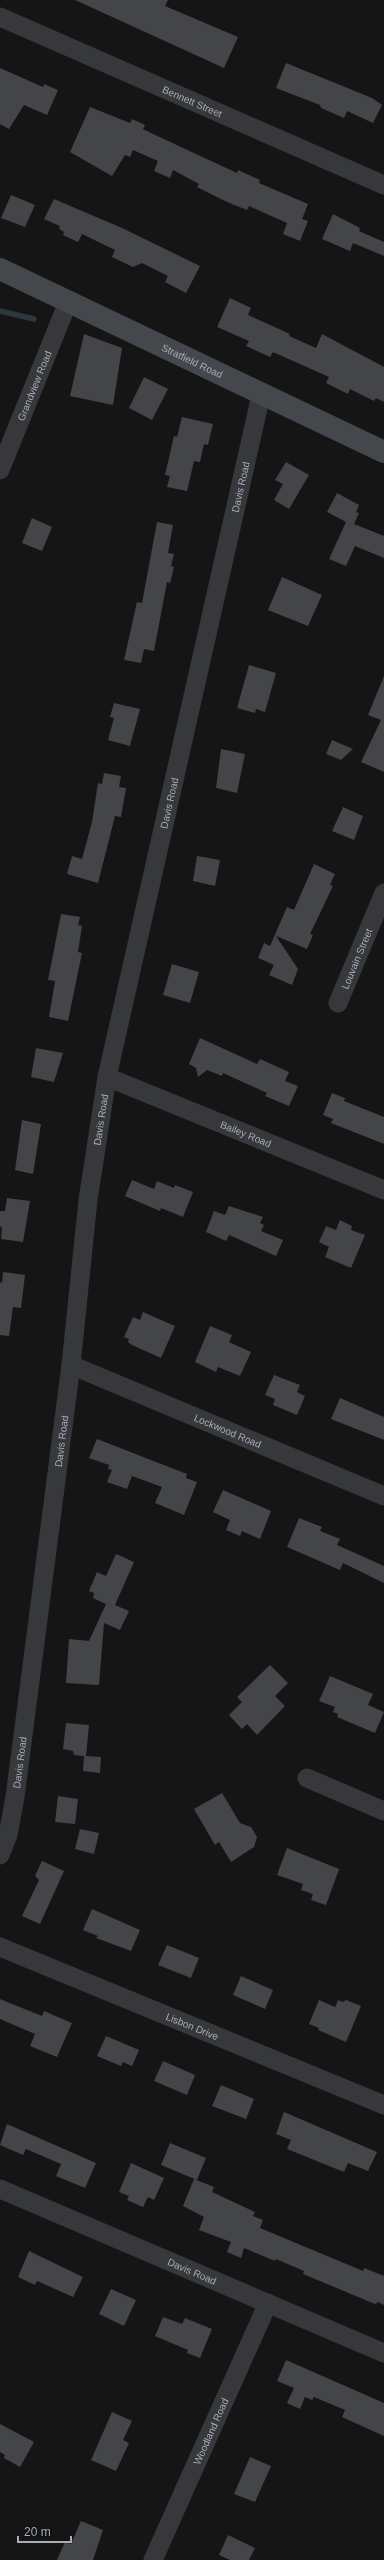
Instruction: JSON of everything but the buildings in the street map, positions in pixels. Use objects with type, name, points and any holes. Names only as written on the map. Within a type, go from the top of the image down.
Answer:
[{"type":"main road","name":"Stratfield Road","points":[[0,269],[261,395],[384,452]]},
{"type":"street","name":"Bennett Street","points":[[0,17],[384,185]]},
{"type":"street","name":"Grandview Road","points":[[0,470],[68,302]]},
{"type":"street","name":"Davis Road","points":[[0,1855],[8,1835],[15,1797],[71,1365],[88,1200],[107,1077],[261,395]]},
{"type":"street","name":"Louvain Street","points":[[338,1003],[384,893]]},
{"type":"street","name":"Bailey Road","points":[[107,1077],[384,1190]]},
{"type":"street","name":"Lockwood Road","points":[[71,1365],[384,1496]]},
{"type":"street","points":[[307,1778],[384,1811]]},
{"type":"street","name":"Lisbon Drive","points":[[0,1947],[384,2105]]},
{"type":"street","name":"Davis Road","points":[[0,2189],[384,2353]]},
{"type":"street","name":"Woodland Road","points":[[153,2560],[268,2303]]},
{"type":"waterway","points":[[0,311],[34,319]]}]
